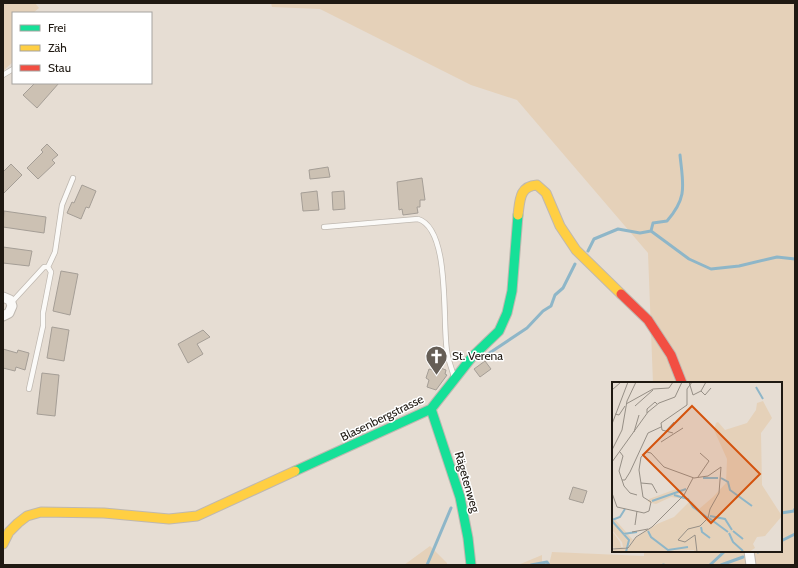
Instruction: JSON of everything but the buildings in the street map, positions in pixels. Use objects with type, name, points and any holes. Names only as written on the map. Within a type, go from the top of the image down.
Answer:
[{"type":"street","name":"Blasenbergstrasse","points":[[3,544],[9,532],[18,523],[27,516],[41,512],[104,513],[169,519],[197,516],[431,409],[445,392],[454,377],[499,331],[507,313],[512,291],[520,196],[530,185],[537,185],[546,192],[560,226],[576,250],[648,320],[666,346],[682,382]]},
{"type":"street","points":[[3,296],[8,298],[11,303],[10,311],[3,316]]},
{"type":"street","name":"Rägetenweg","points":[[431,409],[432,418],[448,458],[461,500],[467,527],[471,565]]},
{"type":"street","points":[[749,552],[751,565]]},
{"type":"lane","points":[[3,76],[12,70]]},
{"type":"lane","points":[[11,303],[44,267],[48,267],[55,252],[62,205],[73,178]]},
{"type":"lane","points":[[324,227],[418,219],[425,221],[431,230],[442,263],[447,351],[454,377]]},
{"type":"lane","points":[[29,389],[43,326],[43,313],[51,272],[48,267]]},
{"type":"shaded area","points":[[3,3],[35,3],[39,8],[34,12],[12,12],[12,63],[3,71]]},
{"type":"shaded area","points":[[271,3],[795,3],[795,565],[549,565],[552,552],[644,556],[644,552],[782,552],[782,382],[653,382],[648,253],[517,100],[471,85],[320,9],[272,7]]},
{"type":"shaded area","points":[[430,546],[447,563],[447,565],[404,565]]},
{"type":"shaded area","points":[[542,555],[542,565],[518,565]]},
{"type":"waterway","points":[[651,231],[653,223],[667,221],[674,213],[678,205],[683,183],[680,155]]},
{"type":"waterway","points":[[588,251],[594,239],[618,229],[640,233],[651,231],[689,259],[711,269],[739,266],[777,257],[795,259]]},
{"type":"waterway","points":[[488,354],[527,328],[543,311],[551,306],[555,295],[563,288],[575,264]]},
{"type":"waterway","points":[[427,565],[451,508]]},
{"type":"waterway","points":[[782,513],[794,511],[795,509]]},
{"type":"waterway","points":[[782,540],[795,534]]},
{"type":"waterway","points":[[710,565],[724,552]]},
{"type":"waterway","points":[[721,565],[743,557]]},
{"type":"waterway","points":[[531,565],[547,562],[549,565]]},
{"type":"traffic: fast","points":[[295,471],[431,409],[472,357],[499,331],[507,313],[512,291],[518,215]]},
{"type":"traffic: fast","points":[[431,409],[460,497],[468,538],[471,565]]},
{"type":"traffic: slow","points":[[518,215],[520,200],[524,191],[531,186],[537,185],[546,193],[560,226],[576,250],[621,294]]},
{"type":"traffic: slow","points":[[3,544],[9,532],[18,523],[27,516],[41,512],[104,513],[169,519],[197,516],[295,471]]},
{"type":"traffic: jam","points":[[621,294],[648,320],[671,355],[682,382]]},
{"type":"place","name":"St. Verena","points":[[437,376]]}]
